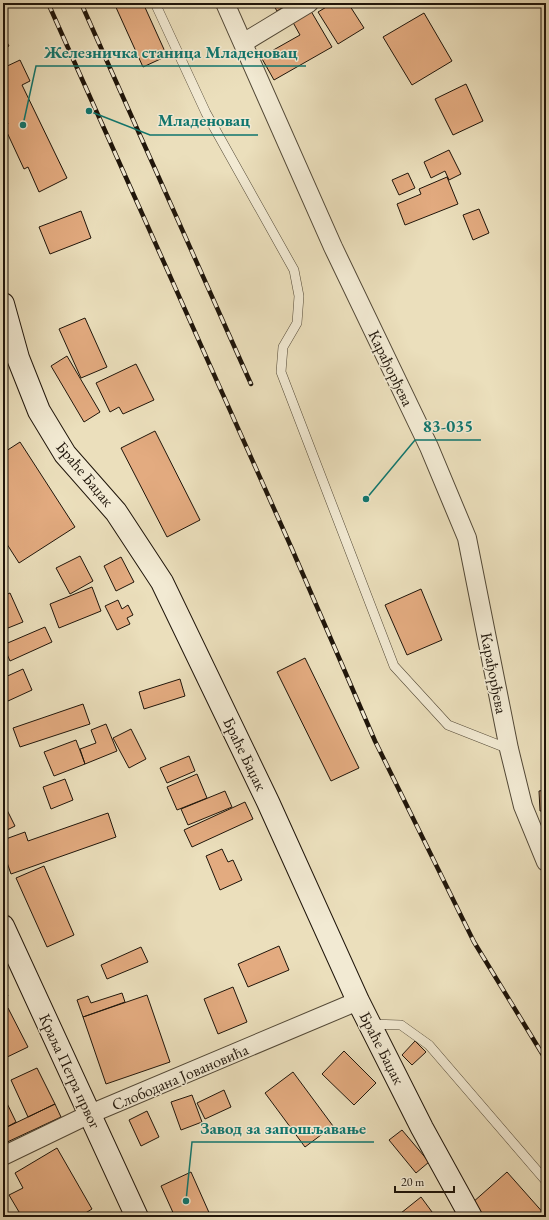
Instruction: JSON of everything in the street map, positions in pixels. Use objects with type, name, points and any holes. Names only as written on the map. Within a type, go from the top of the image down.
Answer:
[{"type":"street","name":"Карађорђева","points":[[225,3],[333,247],[429,447],[467,538],[509,749],[523,806],[546,862]]},
{"type":"street","points":[[243,43],[309,3]]},
{"type":"street","name":"Браће Баџак","points":[[3,304],[26,379],[48,427],[65,454],[116,512],[137,541],[176,607],[268,802],[358,1001],[422,1128],[471,1217]]},
{"type":"street","name":"Краља Петра првог","points":[[3,926],[137,1217]]},
{"type":"street","name":"Слободана Јовановића","points":[[3,1156],[90,1114],[358,1001]]},
{"type":"lane","points":[[155,3],[206,113],[294,270],[299,296],[297,323],[283,347],[280,372],[394,666],[448,725],[509,749]]},
{"type":"lane","points":[[370,1024],[401,1025],[429,1045],[546,1181]]},
{"type":"building","points":[[114,3],[143,3],[167,56],[143,67]]},
{"type":"building","points":[[272,3],[290,3],[277,11]]},
{"type":"building","points":[[333,3],[348,3],[364,28],[338,44],[318,12]]},
{"type":"building","points":[[308,6],[332,47],[274,80],[261,57],[300,35],[290,17]]},
{"type":"building","points":[[424,13],[452,61],[412,85],[383,37]]},
{"type":"building","points":[[3,35],[9,46],[3,49]]},
{"type":"building","points":[[20,60],[30,81],[22,85],[67,178],[39,192],[28,167],[24,169],[4,126],[8,124],[3,114],[3,68]]},
{"type":"building","points":[[466,84],[483,121],[453,135],[435,99]]},
{"type":"building","points":[[449,150],[461,174],[449,180],[445,171],[431,178],[424,162]]},
{"type":"building","points":[[408,173],[415,188],[399,195],[392,180]]},
{"type":"building","points":[[447,177],[458,204],[405,225],[397,204],[421,194],[419,189]]},
{"type":"building","points":[[479,209],[489,233],[473,240],[463,215]]},
{"type":"building","points":[[81,211],[91,238],[50,254],[39,227]]},
{"type":"building","points":[[85,318],[107,367],[81,378],[59,329]]},
{"type":"building","points":[[67,356],[100,412],[84,422],[51,366]]},
{"type":"building","points":[[136,364],[154,400],[123,414],[119,407],[110,412],[96,383]]},
{"type":"building","points":[[155,431],[200,520],[167,537],[121,448]]},
{"type":"building","points":[[20,442],[75,527],[19,563],[3,538],[3,453]]},
{"type":"building","points":[[80,556],[93,581],[70,594],[56,568]]},
{"type":"building","points":[[121,557],[134,582],[116,591],[104,566]]},
{"type":"building","points":[[92,587],[101,611],[59,628],[50,604]]},
{"type":"building","points":[[421,589],[442,640],[407,655],[385,605]]},
{"type":"building","points":[[10,593],[23,622],[3,630],[3,596]]},
{"type":"building","points":[[118,600],[122,609],[128,605],[133,615],[127,618],[130,624],[117,630],[105,606]]},
{"type":"building","points":[[45,627],[52,642],[10,661],[3,645]]},
{"type":"building","points":[[305,658],[359,768],[331,781],[277,672]]},
{"type":"building","points":[[23,669],[32,690],[8,701],[3,690],[3,678]]},
{"type":"building","points":[[180,679],[185,696],[144,709],[139,692]]},
{"type":"building","points":[[83,704],[90,724],[20,747],[13,728]]},
{"type":"building","points":[[106,724],[117,751],[85,764],[80,749],[96,743],[91,730]]},
{"type":"building","points":[[131,729],[146,759],[129,768],[113,738]]},
{"type":"building","points":[[76,740],[85,764],[54,776],[44,752]]},
{"type":"building","points":[[189,756],[195,771],[167,783],[160,768]]},
{"type":"building","points":[[197,774],[207,798],[177,810],[167,787]]},
{"type":"building","points":[[65,779],[73,800],[51,809],[43,787]]},
{"type":"building","points":[[546,790],[546,811],[540,811],[539,791]]},
{"type":"building","points":[[225,791],[232,807],[188,825],[181,809]]},
{"type":"building","points":[[3,802],[15,826],[3,832]]},
{"type":"building","points":[[245,802],[253,819],[192,847],[184,830]]},
{"type":"building","points":[[108,813],[116,837],[11,874],[3,851],[3,840],[25,832],[28,841]]},
{"type":"building","points":[[222,849],[228,862],[233,860],[242,880],[220,890],[206,856]]},
{"type":"building","points":[[44,866],[74,935],[47,947],[16,878]]},
{"type":"building","points":[[279,946],[289,970],[248,987],[238,964]]},
{"type":"building","points":[[141,947],[148,962],[107,979],[101,965]]},
{"type":"building","points":[[3,987],[8,996],[3,998]]},
{"type":"building","points":[[233,987],[247,1022],[218,1034],[204,999]]},
{"type":"building","points":[[122,993],[125,1002],[83,1017],[77,1000],[88,996],[91,1003]]},
{"type":"building","points":[[147,995],[170,1062],[106,1084],[83,1017]]},
{"type":"building","points":[[8,1008],[28,1047],[3,1059],[3,1011]]},
{"type":"building","points":[[415,1041],[426,1052],[412,1065],[402,1055]]},
{"type":"building","points":[[344,1051],[376,1083],[354,1105],[322,1074]]},
{"type":"building","points":[[37,1068],[55,1104],[28,1117],[11,1080]]},
{"type":"building","points":[[293,1072],[333,1126],[305,1147],[265,1093]]},
{"type":"building","points":[[224,1090],[231,1107],[205,1119],[197,1103]]},
{"type":"building","points":[[3,1095],[16,1122],[3,1129]]},
{"type":"building","points":[[192,1095],[202,1122],[181,1130],[171,1102]]},
{"type":"building","points":[[55,1104],[61,1117],[3,1144],[3,1129]]},
{"type":"building","points":[[147,1111],[159,1137],[141,1146],[129,1120]]},
{"type":"building","points":[[402,1130],[429,1162],[416,1173],[389,1140]]},
{"type":"building","points":[[57,1148],[92,1209],[79,1217],[22,1217],[9,1195],[23,1188],[15,1173]]},
{"type":"building","points":[[191,1172],[211,1217],[175,1217],[161,1186]]},
{"type":"building","points":[[507,1172],[546,1217],[484,1217],[472,1203]]},
{"type":"building","points":[[421,1197],[435,1216],[396,1217]]},
{"type":"railway","points":[[48,3],[292,549],[375,741],[474,942],[546,1060]]},
{"type":"railway","points":[[81,3],[251,384]]},
{"type":"place","name":"Младеновац","points":[[89,111]]},
{"type":"place","name":"Железничка станица Младеновац","points":[[23,125]]},
{"type":"place","name":"83-035","points":[[366,499]]},
{"type":"place","name":"Завод за запошљавање","points":[[186,1201]]}]
